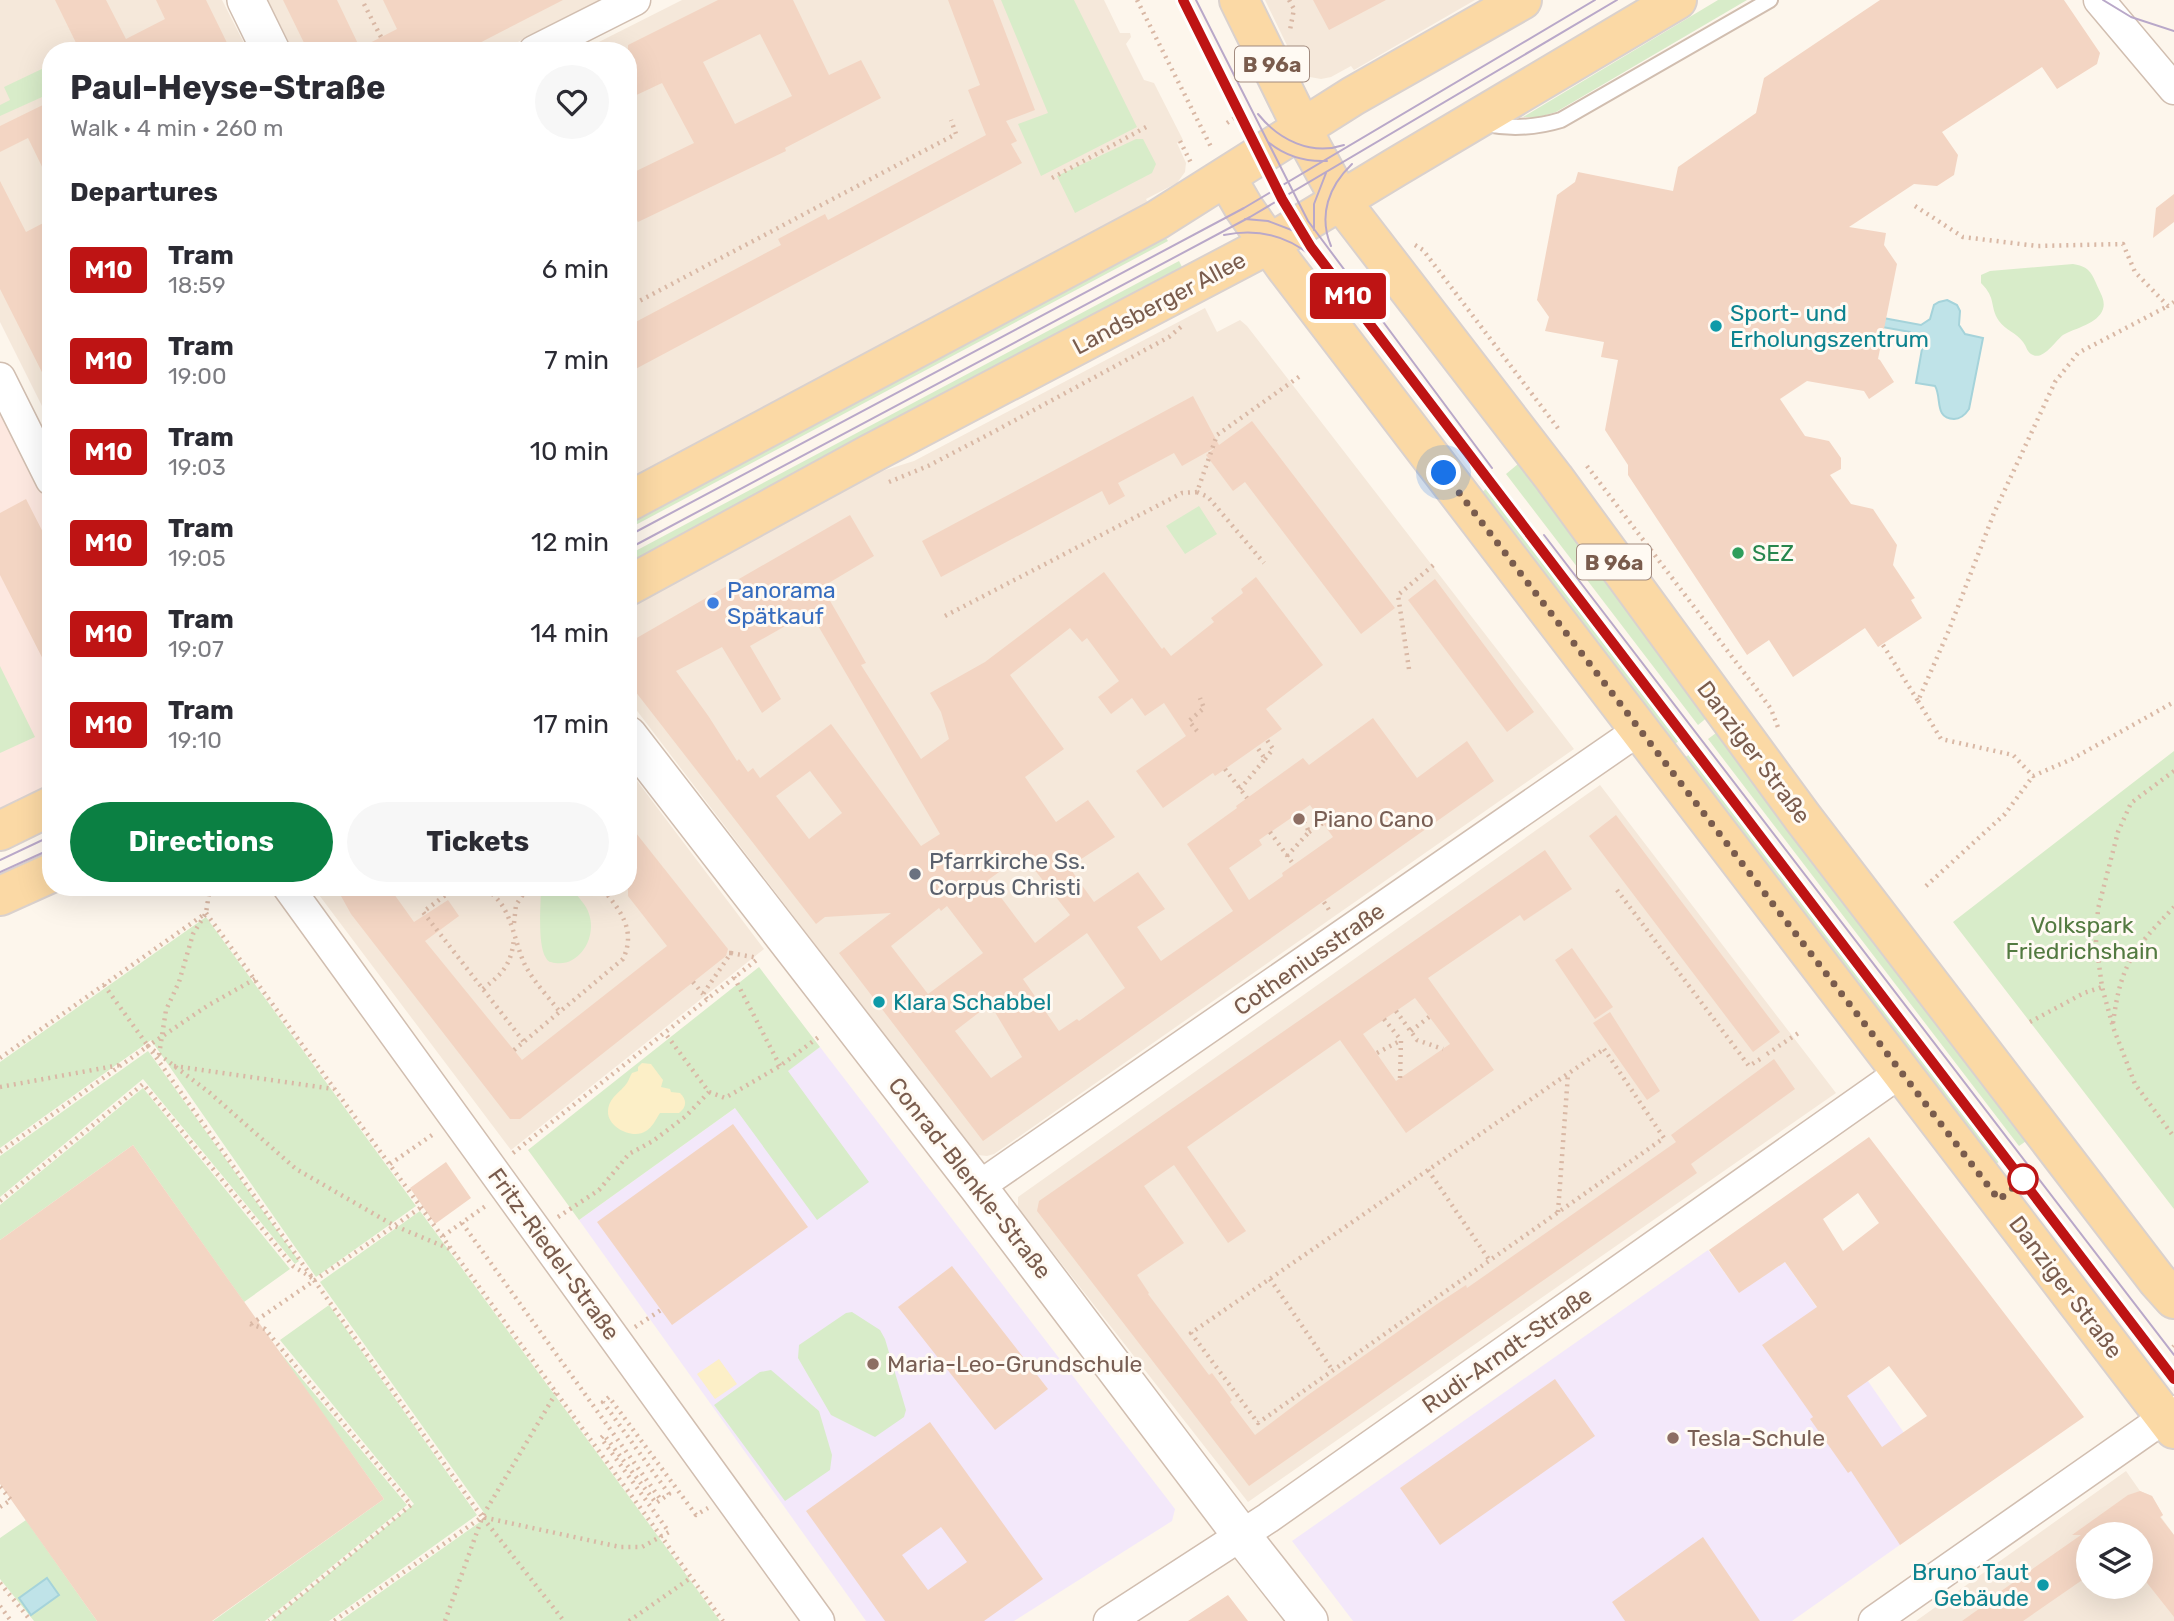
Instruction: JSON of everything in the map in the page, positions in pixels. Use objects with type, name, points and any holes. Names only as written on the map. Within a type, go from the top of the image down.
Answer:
[{"type":"main road","name":"B 96a","points":[[1240,0],[1341,201]]},
{"type":"main road","points":[[637,497],[1157,220],[1362,91],[1522,0]]},
{"type":"main road","name":"Landsberger Allee","points":[[637,581],[870,454],[1269,244],[1678,0]]},
{"type":"main road","name":"Danziger Straße","points":[[1226,177],[1269,244],[1901,1072],[2171,1419]]},
{"type":"main road","name":"Danziger Straße","points":[[1341,201],[1554,478],[1803,818],[2174,1299]]},
{"type":"main road","points":[[0,831],[42,810]]},
{"type":"main road","points":[[0,896],[42,877]]},
{"type":"street","points":[[246,0],[267,42]]},
{"type":"street","points":[[552,42],[635,0]]},
{"type":"street","points":[[2099,0],[2174,89]]},
{"type":"street","points":[[0,378],[42,462]]},
{"type":"street","name":"Cotheniusstraße","points":[[978,1187],[1639,730]]},
{"type":"street","name":"Conrad-Blenkle-Straße","points":[[637,747],[1309,1621]]},
{"type":"street","name":"Fritz-Riedel-Straße","points":[[296,896],[820,1621]]},
{"type":"street","name":"Rudi-Arndt-Straße","points":[[1109,1621],[1242,1536],[1901,1072]]},
{"type":"street","points":[[1874,1621],[2171,1419]]},
{"type":"lane","points":[[1474,122],[1502,127],[1539,127],[1561,120],[1770,0]]},
{"type":"path","points":[[1137,0],[1226,177]]},
{"type":"path","points":[[364,4],[381,37]]},
{"type":"path","points":[[1227,123],[1236,117]]},
{"type":"path","points":[[637,302],[956,134],[951,120]]},
{"type":"path","points":[[1052,178],[1148,126]]},
{"type":"path","points":[[1914,206],[1964,237],[2037,246],[2123,244],[2135,272],[2168,306]]},
{"type":"path","points":[[1918,701],[1949,630],[1994,513],[2055,382],[2078,353],[2174,302]]},
{"type":"path","points":[[1197,492],[1217,435],[1303,373]]},
{"type":"path","points":[[945,616],[1182,493],[1197,492],[1208,498],[1264,563]]},
{"type":"path","points":[[1409,669],[1398,595],[1437,562]]},
{"type":"path","points":[[1883,645],[1941,739],[2013,755],[2033,776]]},
{"type":"path","points":[[1197,731],[1189,721],[1204,708],[1200,698]]},
{"type":"path","points":[[1926,886],[2005,814],[2033,776],[2072,759],[2174,702]]},
{"type":"path","points":[[1240,789],[1273,749],[1267,740]]},
{"type":"path","points":[[1257,747],[1265,759]]},
{"type":"path","points":[[1225,769],[1247,798]]},
{"type":"path","points":[[2174,771],[2131,803],[2118,832],[2098,909],[2096,942],[2102,987],[2113,1027],[2135,1084],[2174,1138]]},
{"type":"path","points":[[1300,812],[1308,832]]},
{"type":"path","points":[[1287,856],[1308,832],[1323,823]]},
{"type":"path","points":[[1270,832],[1294,865]]},
{"type":"path","points":[[1617,890],[1749,1066],[1762,1058]]},
{"type":"path","points":[[159,1055],[166,1010],[193,934],[206,913],[209,896]]},
{"type":"path","points":[[444,896],[423,912],[523,1042]]},
{"type":"path","points":[[493,896],[507,913],[526,966],[560,1012]]},
{"type":"path","points":[[483,989],[506,968],[512,954],[516,905],[522,896]]},
{"type":"path","points":[[514,1050],[620,962],[626,954],[628,934],[625,921],[608,896]]},
{"type":"path","points":[[2113,1027],[2117,992],[2125,967],[2141,942],[2174,907]]},
{"type":"path","points":[[206,913],[723,1621]]},
{"type":"path","points":[[0,1058],[206,913]]},
{"type":"path","points":[[493,1169],[759,958],[729,953],[703,994]]},
{"type":"path","points":[[734,977],[780,1066]]},
{"type":"path","points":[[0,1152],[148,1046],[207,1006],[255,979]]},
{"type":"path","points":[[693,982],[707,999]]},
{"type":"path","points":[[104,985],[482,1517],[564,1621]]},
{"type":"path","points":[[2030,1021],[2084,993],[2102,987]]},
{"type":"path","points":[[1396,1011],[1417,1040],[1443,1049]]},
{"type":"path","points":[[1411,1031],[1429,1017]]},
{"type":"path","points":[[1384,1019],[1401,1040],[1400,1079]]},
{"type":"path","points":[[1767,1054],[1800,1032]]},
{"type":"path","points":[[665,1033],[709,1092],[725,1098],[780,1066],[820,1036]]},
{"type":"path","points":[[1377,1054],[1401,1040]]},
{"type":"path","points":[[148,1046],[210,1093],[296,1169],[395,1226],[451,1249]]},
{"type":"path","points":[[1604,1049],[1664,1138],[1258,1423],[1191,1333],[1428,1170],[1604,1049]]},
{"type":"path","points":[[0,1087],[124,1064]]},
{"type":"path","points":[[173,1066],[334,1088]]},
{"type":"path","points":[[1558,1212],[1568,1074]]},
{"type":"path","points":[[0,1201],[143,1084],[293,1266],[315,1281]]},
{"type":"path","points":[[538,1232],[599,1190],[629,1154],[653,1141],[686,1116],[709,1092]]},
{"type":"path","points":[[390,1164],[428,1138]]},
{"type":"path","points":[[1428,1170],[1490,1261]]},
{"type":"path","points":[[269,1621],[411,1505],[265,1329],[250,1324],[420,1208]]},
{"type":"path","points":[[443,1236],[480,1210]]},
{"type":"path","points":[[462,1223],[661,1500]]},
{"type":"path","points":[[1270,1279],[1333,1371]]},
{"type":"path","points":[[444,1621],[482,1517],[556,1393]]},
{"type":"path","points":[[334,1621],[482,1517],[621,1547],[642,1547],[663,1537],[669,1532],[601,1438],[604,1435],[656,1503],[669,1494],[603,1402],[610,1397],[696,1515],[728,1494]]},
{"type":"path","points":[[0,1487],[11,1500],[0,1507]]},
{"type":"path","points":[[629,1621],[692,1577]]},
{"type":"path","points":[[0,1583],[31,1621]]},
{"type":"path","points":[[0,1606],[11,1621]]},
{"type":"shaded area","points":[[0,0],[222,0],[243,42],[42,42],[42,406],[0,322]]},
{"type":"shaded area","points":[[268,0],[601,0],[518,42],[289,42]]},
{"type":"shaded area","points":[[682,0],[1104,0],[1120,33],[1130,33],[1131,37],[1126,44],[1144,80],[1154,83],[1183,140],[1177,143],[1186,163],[1185,172],[1177,183],[1146,199],[1149,205],[637,478],[637,42],[599,42]]},
{"type":"shaded area","points":[[1265,0],[1475,0],[1354,70],[1351,66],[1331,77],[1321,79],[1310,77],[1298,68]]},
{"type":"shaded area","points":[[1205,308],[1217,332],[1240,320],[1574,749],[994,1154],[978,1155],[637,711],[637,596],[860,478],[914,461]]},
{"type":"shaded area","points":[[0,411],[42,494],[42,793],[0,814]]},
{"type":"shaded area","points":[[637,781],[764,949],[511,1150],[320,896],[637,896]]},
{"type":"shaded area","points":[[1600,785],[1836,1093],[1248,1502],[1022,1213],[1018,1206],[1018,1197]]},
{"type":"shaded area","name":"Maria-Leo-Grundschule","points":[[820,1047],[1175,1509],[1172,1521],[1014,1621],[866,1621],[579,1220]]},
{"type":"shaded area","name":"Tesla-Schule","points":[[1708,1250],[1739,1292],[1785,1262],[1955,1506],[1792,1621],[1353,1621],[1292,1541]]},
{"type":"shaded area","points":[[2126,1471],[2140,1491],[2152,1496],[2163,1515],[2161,1517],[2174,1535],[2174,1621],[1916,1621]]},
{"type":"green space","points":[[1001,0],[1074,0],[1137,127],[1041,176],[1018,124],[1048,113]]},
{"type":"green space","points":[[1718,0],[1747,0],[1556,112],[1539,117],[1523,117]]},
{"type":"green space","points":[[42,69],[42,97],[0,116],[0,105],[10,100],[4,87]]},
{"type":"green space","points":[[1136,139],[1143,139],[1156,164],[1152,173],[1075,213],[1057,176]]},
{"type":"green space","points":[[1164,235],[1168,241],[637,524],[637,515]]},
{"type":"green space","points":[[1179,261],[1183,269],[637,559],[637,550]]},
{"type":"green space","points":[[2073,264],[2082,266],[2092,275],[2103,299],[2103,309],[2096,318],[2063,335],[2041,355],[2033,355],[2020,339],[1999,321],[1991,298],[1981,283],[1981,275],[1990,271]]},
{"type":"green space","points":[[1518,464],[1709,716],[1698,725],[1506,474]]},
{"type":"green space","points":[[1487,488],[1680,740],[1668,749],[1476,497]]},
{"type":"green space","points":[[1199,506],[1217,534],[1185,554],[1166,526]]},
{"type":"green space","points":[[0,666],[35,737],[0,753]]},
{"type":"green space","points":[[1720,730],[2032,1137],[2019,1146],[1708,739]]},
{"type":"green space","name":"Volkspark Friedrichshain","points":[[2174,751],[2174,1209],[1953,922]]},
{"type":"green space","points":[[1690,754],[2001,1160],[1989,1170],[1678,762]]},
{"type":"green space","points":[[541,896],[578,896],[584,903],[588,910],[591,932],[584,949],[572,960],[564,963],[550,962],[543,952],[540,934]]},
{"type":"green space","points":[[206,917],[416,1206],[316,1277],[151,1040],[0,1148],[0,1062]]},
{"type":"green space","points":[[759,967],[820,1047],[788,1071],[869,1182],[817,1220],[735,1108],[579,1220],[528,1150]]},
{"type":"green space","points":[[148,1051],[299,1261],[295,1264],[143,1079],[0,1197],[0,1156]]},
{"type":"green space","points":[[143,1088],[290,1269],[244,1302],[133,1145],[0,1240],[0,1205]]},
{"type":"green space","points":[[420,1211],[720,1621],[340,1621],[487,1517],[320,1282]]},
{"type":"green space","points":[[329,1305],[477,1515],[329,1621],[271,1621],[414,1504],[280,1340]]},
{"type":"green space","points":[[852,1312],[880,1330],[885,1339],[906,1410],[904,1417],[875,1437],[831,1415],[798,1358],[799,1345],[846,1313]]},
{"type":"green space","points":[[273,1344],[407,1505],[265,1621],[213,1621],[384,1499]]},
{"type":"green space","points":[[771,1370],[819,1411],[832,1455],[830,1470],[785,1501],[714,1405],[760,1372]]},
{"type":"green space","points":[[26,1520],[97,1621],[34,1621],[0,1579],[0,1538]]},
{"type":"sand","points":[[642,1063],[651,1064],[663,1080],[661,1087],[680,1093],[685,1103],[679,1113],[660,1113],[648,1130],[634,1134],[616,1127],[608,1111],[613,1099]]},
{"type":"sand","points":[[719,1359],[737,1384],[715,1399],[697,1374]]},
{"type":"water","points":[[1947,300],[1957,305],[1960,311],[1959,325],[1965,334],[1983,338],[1969,409],[1963,416],[1954,419],[1948,418],[1941,411],[1935,386],[1916,383],[1922,349],[1910,332],[1882,327],[1883,318],[1921,325],[1930,319],[1934,305]]},
{"type":"water","points":[[47,1578],[59,1595],[31,1615],[19,1598]]},
{"type":"building","points":[[55,0],[106,0],[126,39],[165,19],[156,0],[206,0],[227,42],[76,42]]},
{"type":"building","points":[[283,0],[337,0],[357,42],[304,42]]},
{"type":"building","points":[[383,0],[563,0],[481,42],[372,42],[397,29]]},
{"type":"building","points":[[718,0],[793,0],[829,75],[861,60],[881,98],[785,148],[786,151],[638,222],[637,171],[694,143],[662,83],[637,95],[637,42],[634,42]],"holes":[[[760,34],[792,96],[735,124],[703,62]]]},
{"type":"building","points":[[948,0],[993,0],[1035,110],[1006,121],[1017,141],[1011,144],[1022,163],[637,368],[637,321],[781,245],[778,239],[825,214],[828,220],[986,135],[968,90],[980,85]]},
{"type":"building","points":[[1313,0],[1386,0],[1329,30]]},
{"type":"building","name":"Sport- und Erholungszentrum","points":[[1880,0],[2064,0],[2100,53],[2097,64],[2057,89],[2042,67],[1942,132],[1958,155],[1954,175],[1937,186],[1914,184],[1849,227],[1886,233],[1884,245],[1897,264],[1878,359],[1894,382],[1869,399],[1864,391],[1807,381],[1780,399],[1805,436],[1829,441],[1841,458],[1841,469],[1830,475],[1851,504],[1873,509],[1897,545],[1893,565],[1915,598],[1911,600],[1922,618],[1878,647],[1865,628],[1793,677],[1769,640],[1747,655],[1628,475],[1628,465],[1605,430],[1618,360],[1601,357],[1604,342],[1545,331],[1549,317],[1537,300],[1557,195],[1575,182],[1578,172],[1673,191],[1678,167],[1756,113],[1764,78]]},
{"type":"building","points":[[42,105],[42,167],[28,138],[0,152],[0,126]]},
{"type":"building","points":[[0,181],[26,232],[42,224],[42,372],[0,289]]},
{"type":"building","points":[[2174,194],[2174,222],[2153,238],[2156,208]]},
{"type":"building","points":[[1193,396],[1219,445],[1252,421],[1395,608],[1361,634],[1245,482],[1233,491],[1206,455],[1216,447],[1182,466],[1174,453],[1118,483],[1125,496],[1109,505],[1102,491],[941,577],[922,541]]},
{"type":"building","points":[[26,499],[42,530],[42,657],[0,575],[0,513]]},
{"type":"building","points":[[850,515],[874,556],[822,587],[866,663],[861,665],[921,759],[949,739],[941,712],[930,693],[985,662],[1104,572],[1162,649],[1164,647],[1171,656],[1214,622],[1211,618],[1243,593],[1241,589],[1256,577],[1323,665],[1266,709],[1282,729],[1215,776],[1213,773],[1163,808],[1136,771],[1186,736],[1164,703],[1145,716],[1132,698],[1111,714],[1098,697],[1119,681],[1087,638],[1082,642],[1070,628],[1010,675],[1064,749],[1025,777],[1056,822],[1088,800],[1115,837],[1069,867],[1094,902],[1138,872],[1165,909],[1137,927],[1161,961],[1233,911],[1187,844],[1303,758],[1309,765],[1373,718],[1417,778],[1467,741],[1494,781],[983,1141],[839,953],[891,913],[825,917],[816,924],[637,694],[637,638]],"holes":[[[810,612],[940,834],[921,846],[831,724],[760,778],[753,768],[748,772],[739,759],[737,761],[676,671],[722,647],[762,713],[781,699],[750,646]],[[810,771],[842,813],[809,839],[776,796]],[[1310,805],[1333,837],[1249,900],[1229,868],[1262,845],[1259,840]],[[1023,855],[1070,915],[1035,943],[988,880]],[[947,906],[983,953],[928,994],[891,946],[939,908],[941,911]],[[1087,933],[1125,988],[1079,1021],[1077,1019],[1059,1031],[1023,979]],[[990,1004],[1022,1057],[991,1078],[955,1031]]]},
{"type":"building","points":[[1435,579],[1534,712],[1507,732],[1408,600]]},
{"type":"building","points":[[1616,815],[1780,1032],[1753,1052],[1589,836]]},
{"type":"building","points":[[637,834],[728,949],[726,956],[520,1119],[510,1119],[351,914],[341,896],[395,896],[414,922],[448,900],[459,916],[425,941],[522,1060],[667,946],[628,896],[637,896]]},
{"type":"building","points":[[1545,850],[1572,889],[1524,921],[1520,915],[1428,978],[1494,1070],[1406,1133],[1340,1040],[1187,1147],[1246,1231],[1228,1243],[1174,1165],[1144,1186],[1184,1243],[1137,1275],[1148,1294],[1209,1375],[1212,1373],[1255,1435],[1437,1304],[1466,1285],[1467,1288],[1676,1142],[1671,1135],[1774,1059],[1795,1089],[1691,1164],[1697,1173],[1249,1486],[1037,1211],[1039,1201]],"holes":[[[1415,998],[1450,1044],[1396,1081],[1363,1034]]]},
{"type":"building","points":[[1572,948],[1613,1007],[1595,1019],[1555,960]]},
{"type":"building","points":[[1610,1012],[1660,1091],[1647,1100],[1593,1023]]},
{"type":"building","points":[[733,1124],[808,1227],[672,1325],[597,1222]]},
{"type":"building","points":[[1869,1137],[2084,1417],[1900,1545],[1851,1471],[1848,1473],[1810,1419],[1813,1417],[1762,1345],[1817,1307],[1785,1262],[1739,1293],[1709,1250]],"holes":[[[1858,1193],[1879,1223],[1843,1251],[1823,1219]],[[1889,1366],[1927,1416],[1882,1447],[1847,1396]]]},
{"type":"building","points":[[133,1145],[384,1499],[212,1621],[97,1621],[0,1484],[0,1240]]},
{"type":"building","points":[[446,1162],[471,1198],[435,1224],[410,1188]]},
{"type":"building","points":[[952,1266],[1048,1389],[995,1430],[898,1307]]},
{"type":"building","points":[[1555,1379],[1595,1436],[1440,1545],[1400,1488]]},
{"type":"building","points":[[930,1422],[1043,1579],[984,1621],[885,1621],[806,1511]],"holes":[[[941,1527],[967,1562],[928,1590],[902,1555]]]},
{"type":"building","points":[[2140,1491],[2152,1496],[2163,1515],[2160,1517],[2174,1535],[2174,1617],[2153,1590],[2153,1522],[2090,1522],[2128,1495]]},
{"type":"building","points":[[1703,1537],[1760,1621],[1625,1621],[1612,1602]]},
{"type":"building","points":[[2076,1539],[2076,1584],[2023,1621],[1962,1621]]},
{"type":"building","points":[[1228,1595],[1248,1621],[1188,1621]]},
{"type":"tram line","points":[[1183,0],[1282,199],[1311,247],[2174,1379]]},
{"type":"tram line","name":"M10","points":[[1183,0],[1282,199],[1311,247],[2174,1379]]},
{"type":"tram line","points":[[1196,0],[1308,221],[1492,468]]},
{"type":"tram line","points":[[637,531],[1244,208],[1595,0]]},
{"type":"tram line","points":[[637,544],[1250,217],[1617,0]]},
{"type":"tram line","points":[[2103,0],[2131,17],[2174,31]]},
{"type":"tram line","points":[[1258,114],[1276,131],[1296,143],[1320,148],[1344,145]]},
{"type":"tram line","points":[[1268,142],[1296,157],[1327,161]]},
{"type":"tram line","points":[[1331,246],[1326,223],[1328,202],[1337,182],[1352,164]]},
{"type":"tram line","points":[[1314,230],[1314,204],[1326,173]]},
{"type":"tram line","points":[[1245,219],[1268,221],[1302,234]]},
{"type":"tram line","points":[[1224,235],[1261,233],[1273,236],[1295,245],[1315,259]]},
{"type":"tram line","points":[[1544,535],[2174,1355]]},
{"type":"tram line","points":[[0,860],[42,840]]},
{"type":"tram line","points":[[0,872],[42,853]]},
{"type":"place","name":"Sport- und Erholungszentrum","points":[[1716,326]]},
{"type":"place","name":"SEZ","points":[[1738,553]]},
{"type":"place","name":"Panorama Spätkauf","points":[[713,603]]},
{"type":"place","name":"Piano Cano","points":[[1299,819]]},
{"type":"place","name":"Pfarrkirche Ss. Corpus Christi","points":[[915,874]]},
{"type":"place","name":"Klara Schabbel","points":[[879,1002]]},
{"type":"place","name":"Maria-Leo-Grundschule","points":[[873,1364]]},
{"type":"place","name":"Tesla-Schule","points":[[1673,1438]]},
{"type":"place","name":"Bruno Taut Gebäude","points":[[2043,1585]]},
{"type":"route","points":[[1444,473],[1999,1200],[2023,1179]]}]
